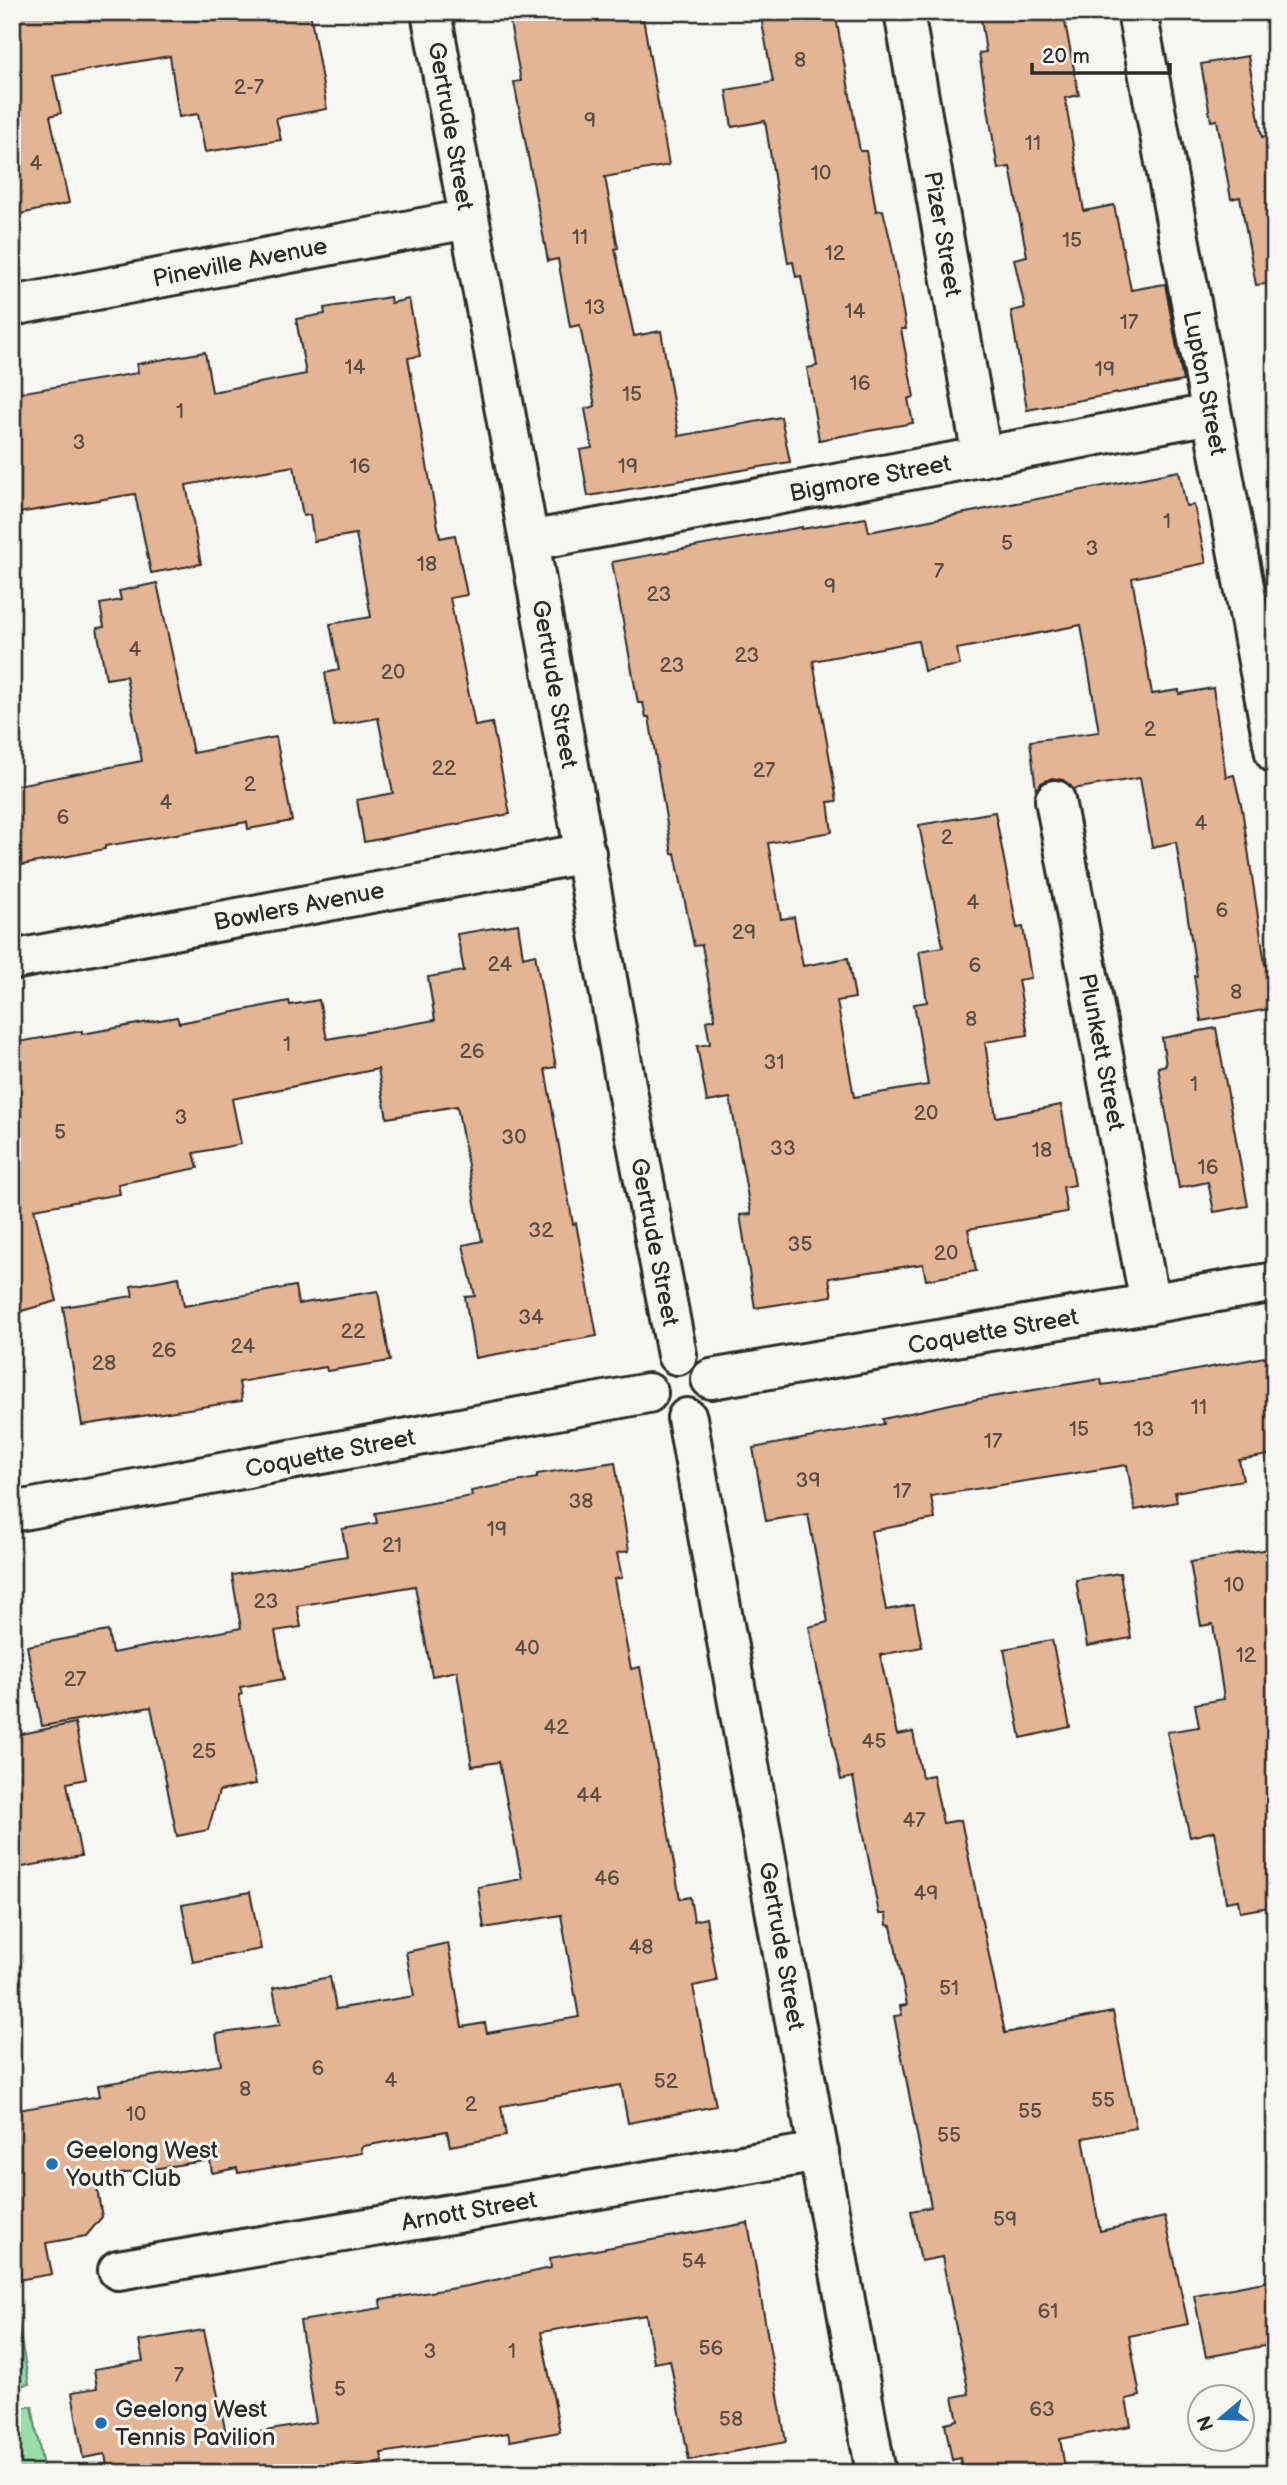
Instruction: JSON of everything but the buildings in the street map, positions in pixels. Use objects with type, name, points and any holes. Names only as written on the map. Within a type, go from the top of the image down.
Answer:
[{"type":"street","name":"Gertrude Street","points":[[431,12],[530,541],[625,1083],[677,1355]]},
{"type":"street","name":"Pizer Street","points":[[904,12],[982,457]]},
{"type":"street","name":"Lupton Street","points":[[1137,12],[1275,753]]},
{"type":"street","name":"Pineville Avenue","points":[[12,306],[468,219]]},
{"type":"street","name":"Bigmore Street","points":[[530,541],[1211,414]]},
{"type":"street","name":"Plunkett Street","points":[[1055,800],[1150,1304]]},
{"type":"street","name":"Bowlers Avenue","points":[[12,960],[586,853]]},
{"type":"street","name":"Coquette Street","points":[[711,1379],[1275,1282]]},
{"type":"street","points":[[677,1355],[694,1359],[711,1379],[709,1399],[704,1408],[687,1419],[666,1417],[651,1403],[648,1393],[651,1372],[658,1364],[677,1355]]},
{"type":"street","name":"Coquette Street","points":[[12,1512],[648,1393]]},
{"type":"street","name":"Gertrude Street","points":[[687,1419],[876,2473]]},
{"type":"street","name":"Arnott Street","points":[[118,2270],[819,2152]]},
{"type":"green space","points":[[12,2313],[16,2313],[29,2384],[12,2387]]},
{"type":"green space","points":[[32,2406],[44,2473],[12,2473],[12,2410]]},
{"type":"place","name":"Geelong West Youth Club","points":[[52,2164]]},
{"type":"place","name":"Geelong West Tennis Pavilion","points":[[101,2423]]}]
